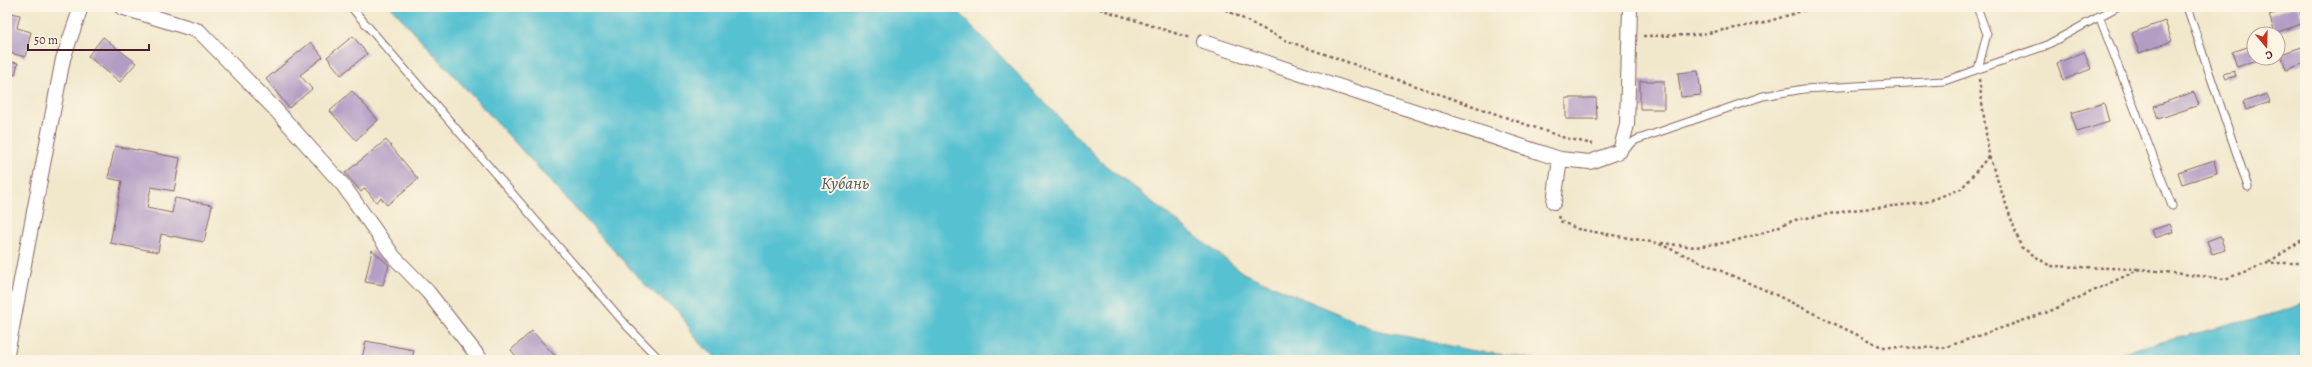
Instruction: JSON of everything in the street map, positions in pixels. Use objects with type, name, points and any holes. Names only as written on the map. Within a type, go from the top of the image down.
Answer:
[{"type":"street","points":[[7,354],[63,59],[81,7]]},
{"type":"street","points":[[121,7],[199,31],[274,108],[343,185],[394,257],[428,292],[468,346],[481,360]]},
{"type":"street","points":[[1204,42],[1560,159],[1590,162],[1620,151],[1627,125],[1630,7]]},
{"type":"street","points":[[1554,202],[1560,159]]},
{"type":"street","points":[[466,360],[468,346]]},
{"type":"lane","points":[[350,7],[627,326],[660,360]]},
{"type":"lane","points":[[1977,7],[1987,34],[1978,69]]},
{"type":"lane","points":[[1620,151],[1643,138],[1763,96],[1804,89],[1944,81],[2045,46],[2117,7]]},
{"type":"lane","points":[[2187,7],[2248,187]]},
{"type":"lane","points":[[2099,16],[2172,206]]},
{"type":"path","points":[[1094,7],[1204,42]]},
{"type":"path","points":[[1220,7],[1287,41],[1565,138],[1620,151]]},
{"type":"path","points":[[1629,30],[1696,35],[1763,23],[1815,7]]},
{"type":"path","points":[[1978,69],[1989,156],[2021,246],[2050,266],[2140,269],[2225,279],[2268,263],[2305,238]]},
{"type":"path","points":[[1554,202],[1560,221],[1578,229],[1657,243],[1695,247],[1730,242],[1759,234],[1795,220],[1852,210],[1923,203],[1961,189],[1989,156]]},
{"type":"path","points":[[1657,243],[1774,294],[1882,347],[1943,348],[2048,312],[2140,269]]},
{"type":"path","points":[[2268,263],[2305,263]]},
{"type":"water","name":"Кубань","points":[[391,7],[954,7],[1101,162],[1243,273],[1376,330],[1469,350],[1541,360],[720,360],[700,344],[679,312],[649,289]]},
{"type":"water","points":[[2305,303],[2305,360],[2091,360],[2284,311]]},
{"type":"building","points":[[2293,7],[2298,7],[2304,23],[2286,29],[2286,26],[2273,26],[2269,15]]},
{"type":"building","points":[[7,12],[20,15],[17,28],[31,32],[25,57],[7,52]]},
{"type":"building","points":[[2165,21],[2172,41],[2139,53],[2132,33]]},
{"type":"building","points":[[353,36],[367,54],[341,75],[327,57]]},
{"type":"building","points":[[103,37],[136,63],[120,82],[88,56]]},
{"type":"building","points":[[311,42],[323,57],[300,75],[312,89],[289,108],[266,79]]},
{"type":"building","points":[[2305,46],[2305,63],[2286,70],[2285,66],[2286,66],[2286,52]]},
{"type":"building","points":[[2246,48],[2246,64],[2237,67],[2232,52]]},
{"type":"building","points":[[2084,52],[2091,69],[2063,80],[2057,63]]},
{"type":"building","points":[[7,61],[18,63],[15,75],[7,74]]},
{"type":"building","points":[[1698,71],[1701,95],[1681,97],[1678,73]]},
{"type":"building","points":[[2234,71],[2236,76],[2225,79],[2223,74]]},
{"type":"building","points":[[1640,81],[1664,81],[1664,109],[1640,109]]},
{"type":"building","points":[[352,91],[378,120],[356,140],[330,111]]},
{"type":"building","points":[[2194,92],[2199,105],[2158,119],[2154,106]]},
{"type":"building","points":[[2267,94],[2270,102],[2246,110],[2243,102]]},
{"type":"building","points":[[1566,98],[1596,98],[1597,119],[1566,119]]},
{"type":"building","points":[[2104,103],[2109,122],[2077,132],[2071,113]]},
{"type":"building","points":[[386,140],[418,179],[387,205],[381,198],[376,202],[365,188],[361,192],[345,173]]},
{"type":"building","points":[[115,146],[180,158],[174,191],[151,187],[147,208],[172,213],[175,198],[212,205],[204,242],[161,234],[158,252],[110,243],[122,181],[108,178]]},
{"type":"building","points":[[2214,160],[2217,173],[2182,184],[2178,172]]},
{"type":"building","points":[[2170,224],[2173,232],[2155,238],[2152,230]]},
{"type":"building","points":[[2220,236],[2225,250],[2212,254],[2207,241]]},
{"type":"building","points":[[372,250],[389,265],[383,285],[365,282]]},
{"type":"building","points":[[532,331],[558,359],[557,360],[519,360],[511,350]]},
{"type":"building","points":[[366,341],[414,350],[412,360],[357,360],[357,357],[362,358]]}]
